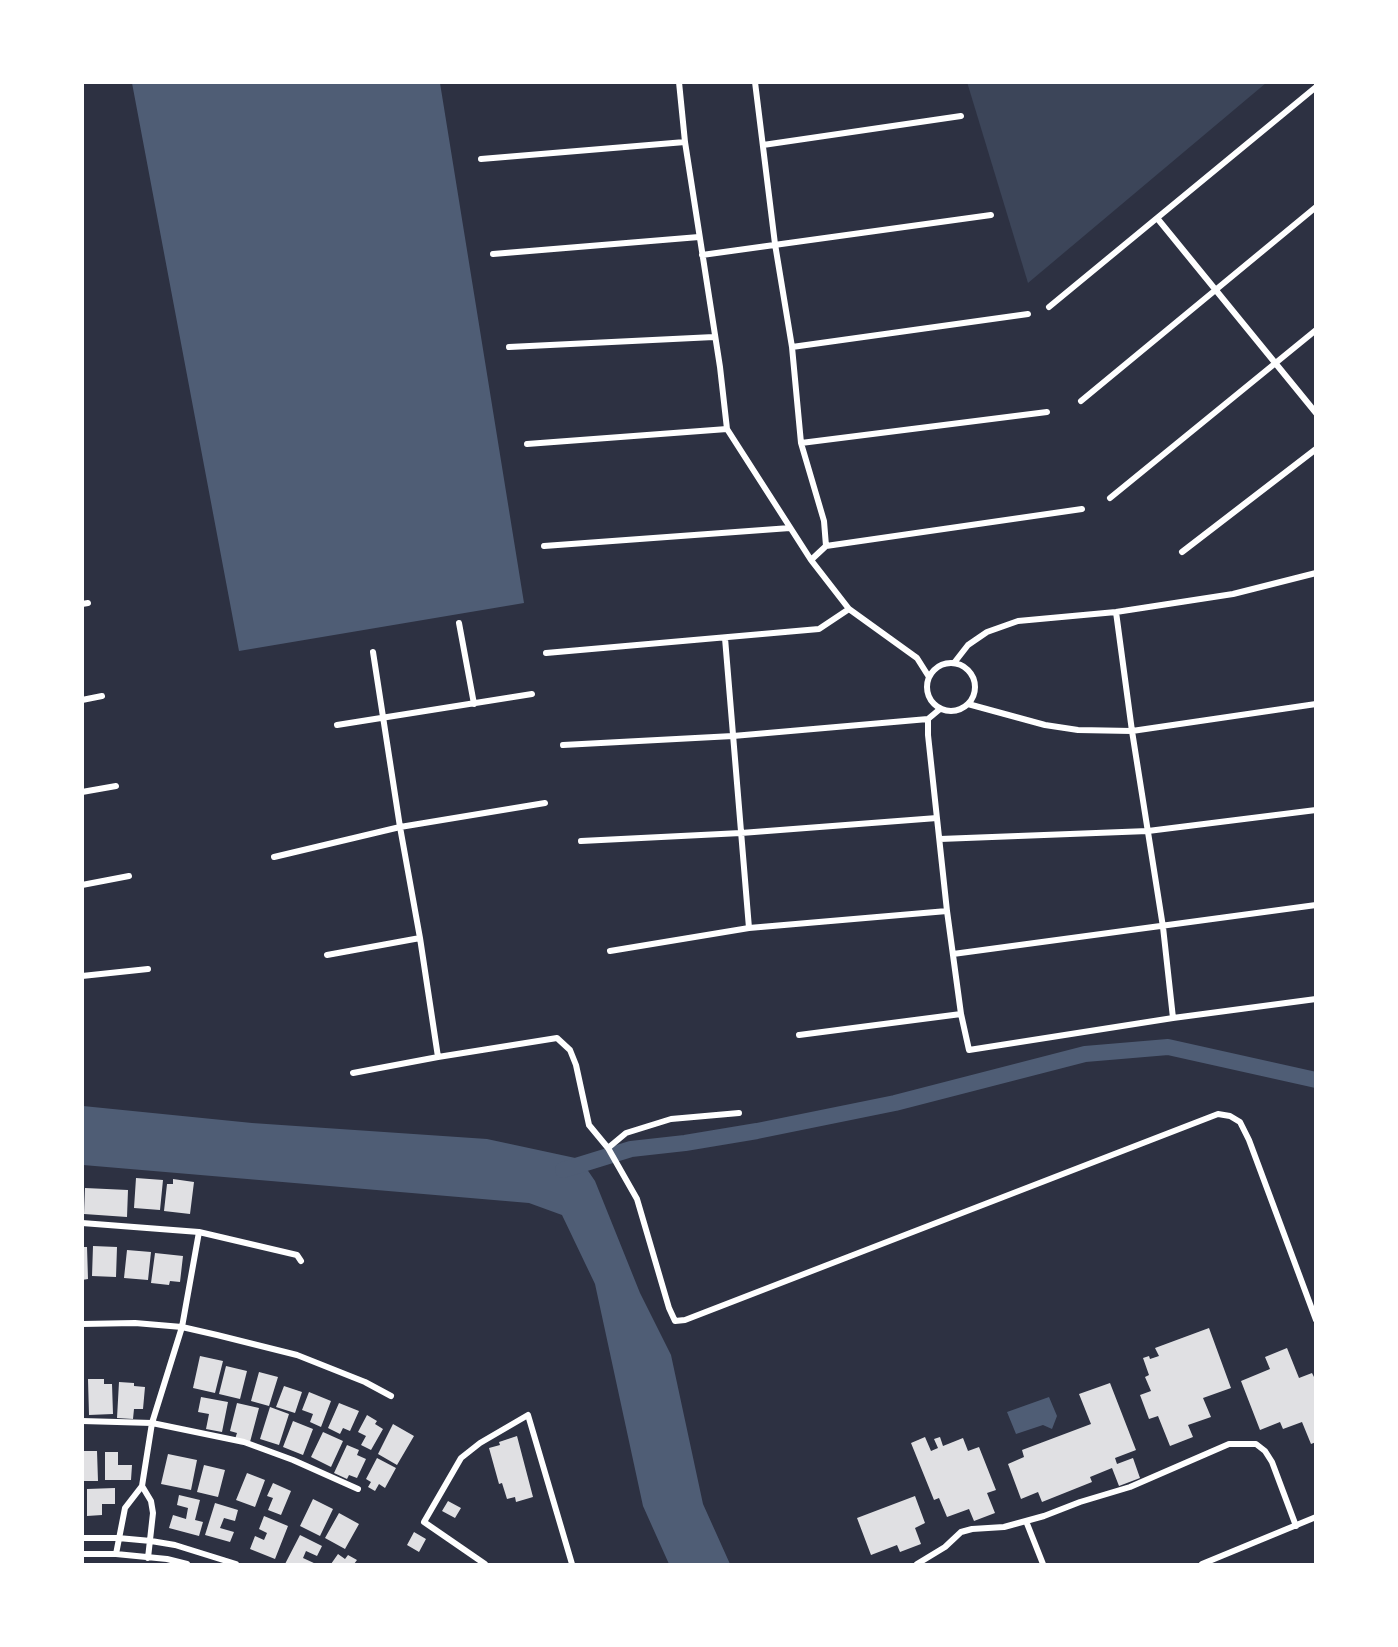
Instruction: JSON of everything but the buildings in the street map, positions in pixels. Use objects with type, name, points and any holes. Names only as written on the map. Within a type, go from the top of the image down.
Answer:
[{"type":"street","points":[[679,82],[685,142],[723,388],[727,429],[811,560],[849,609],[917,658],[929,677]]},
{"type":"street","points":[[755,82],[775,244],[792,347],[801,443],[824,521],[826,546]]},
{"type":"street","points":[[1049,307],[1316,87]]},
{"type":"street","points":[[763,145],[961,116]]},
{"type":"street","points":[[482,159],[685,142]]},
{"type":"street","points":[[1081,401],[1316,207]]},
{"type":"street","points":[[702,255],[991,215]]},
{"type":"street","points":[[1157,218],[1316,413]]},
{"type":"street","points":[[493,254],[699,237]]},
{"type":"street","points":[[792,347],[1028,314]]},
{"type":"street","points":[[1110,498],[1316,330]]},
{"type":"street","points":[[509,347],[714,337]]},
{"type":"street","points":[[801,443],[1047,412]]},
{"type":"street","points":[[526,444],[727,429]]},
{"type":"street","points":[[1182,552],[1316,449]]},
{"type":"street","points":[[811,560],[826,546],[1082,509]]},
{"type":"street","points":[[544,546],[790,528]]},
{"type":"street","points":[[954,663],[968,645],[987,632],[1018,621],[1116,612],[1233,594],[1316,573]]},
{"type":"street","points":[[546,653],[819,629],[849,609]]},
{"type":"street","points":[[1116,612],[1163,927],[1173,1018]]},
{"type":"street","points":[[459,623],[474,704]]},
{"type":"street","points":[[725,638],[749,928]]},
{"type":"street","points":[[373,652],[438,1057]]},
{"type":"street","points":[[954,663],[968,670],[975,690],[968,704],[955,711],[940,709],[927,691],[929,677],[939,666],[954,663]]},
{"type":"street","points":[[337,725],[532,694]]},
{"type":"street","points":[[82,700],[102,696]]},
{"type":"street","points":[[968,704],[1045,725],[1077,730],[1132,731],[1316,704]]},
{"type":"street","points":[[563,745],[733,736],[928,719],[940,709]]},
{"type":"street","points":[[928,719],[947,911],[961,1014],[969,1050],[1173,1018],[1316,999]]},
{"type":"street","points":[[82,792],[116,786]]},
{"type":"street","points":[[274,857],[400,827],[545,802]]},
{"type":"street","points":[[940,838],[1148,831],[1316,810]]},
{"type":"street","points":[[581,841],[741,833],[937,818]]},
{"type":"street","points":[[82,885],[129,876]]},
{"type":"street","points":[[953,954],[1316,905]]},
{"type":"street","points":[[610,951],[749,928],[947,911]]},
{"type":"street","points":[[327,955],[420,938]]},
{"type":"street","points":[[82,976],[148,969]]},
{"type":"street","points":[[799,1035],[961,1014]]},
{"type":"street","points":[[353,1073],[557,1038],[570,1050],[576,1065],[589,1125],[610,1151],[637,1199],[669,1308],[675,1321],[685,1320],[1218,1114],[1230,1116],[1240,1122],[1249,1140],[1316,1320]]},
{"type":"street","points":[[610,1151],[626,1133],[671,1119],[739,1113]]},
{"type":"street","points":[[82,1223],[199,1232],[297,1255],[301,1261]]},
{"type":"street","points":[[116,1554],[125,1508],[142,1486],[152,1423],[182,1327],[199,1232]]},
{"type":"street","points":[[82,1324],[135,1323],[182,1327],[297,1355],[365,1382],[391,1396]]},
{"type":"street","points":[[485,1564],[424,1522],[461,1458],[498,1431],[528,1415],[572,1564]]},
{"type":"street","points":[[82,1421],[152,1423],[244,1442],[293,1460],[358,1489]]},
{"type":"street","points":[[917,1564],[945,1546],[961,1532],[1004,1527],[1130,1487],[1229,1444],[1257,1444],[1272,1462],[1296,1526]]},
{"type":"street","points":[[142,1486],[151,1501],[153,1513],[148,1558]]},
{"type":"street","points":[[1202,1564],[1316,1517]]},
{"type":"street","points":[[1026,1521],[1043,1564]]},
{"type":"street","points":[[82,1538],[118,1538],[175,1545],[236,1564]]},
{"type":"street","points":[[82,1554],[116,1554],[167,1559],[187,1564]]},
{"type":"shaded area","points":[[967,82],[1266,82],[1266,83],[1028,283]]},
{"type":"shaded area","points":[[132,83],[440,83],[524,603],[239,651]]},
{"type":"shaded area","points":[[83,1106],[252,1123],[487,1139],[580,1159],[595,1181],[640,1293],[671,1355],[703,1504],[730,1564],[669,1564],[643,1506],[595,1284],[562,1215],[529,1203],[83,1165]]},
{"type":"shaded area","points":[[1049,1397],[1057,1416],[1052,1429],[1043,1425],[1016,1434],[1007,1412]]},
{"type":"waterway","points":[[563,1170],[631,1149],[757,1131],[895,1103],[1085,1054],[1168,1047],[1316,1080]]}]
